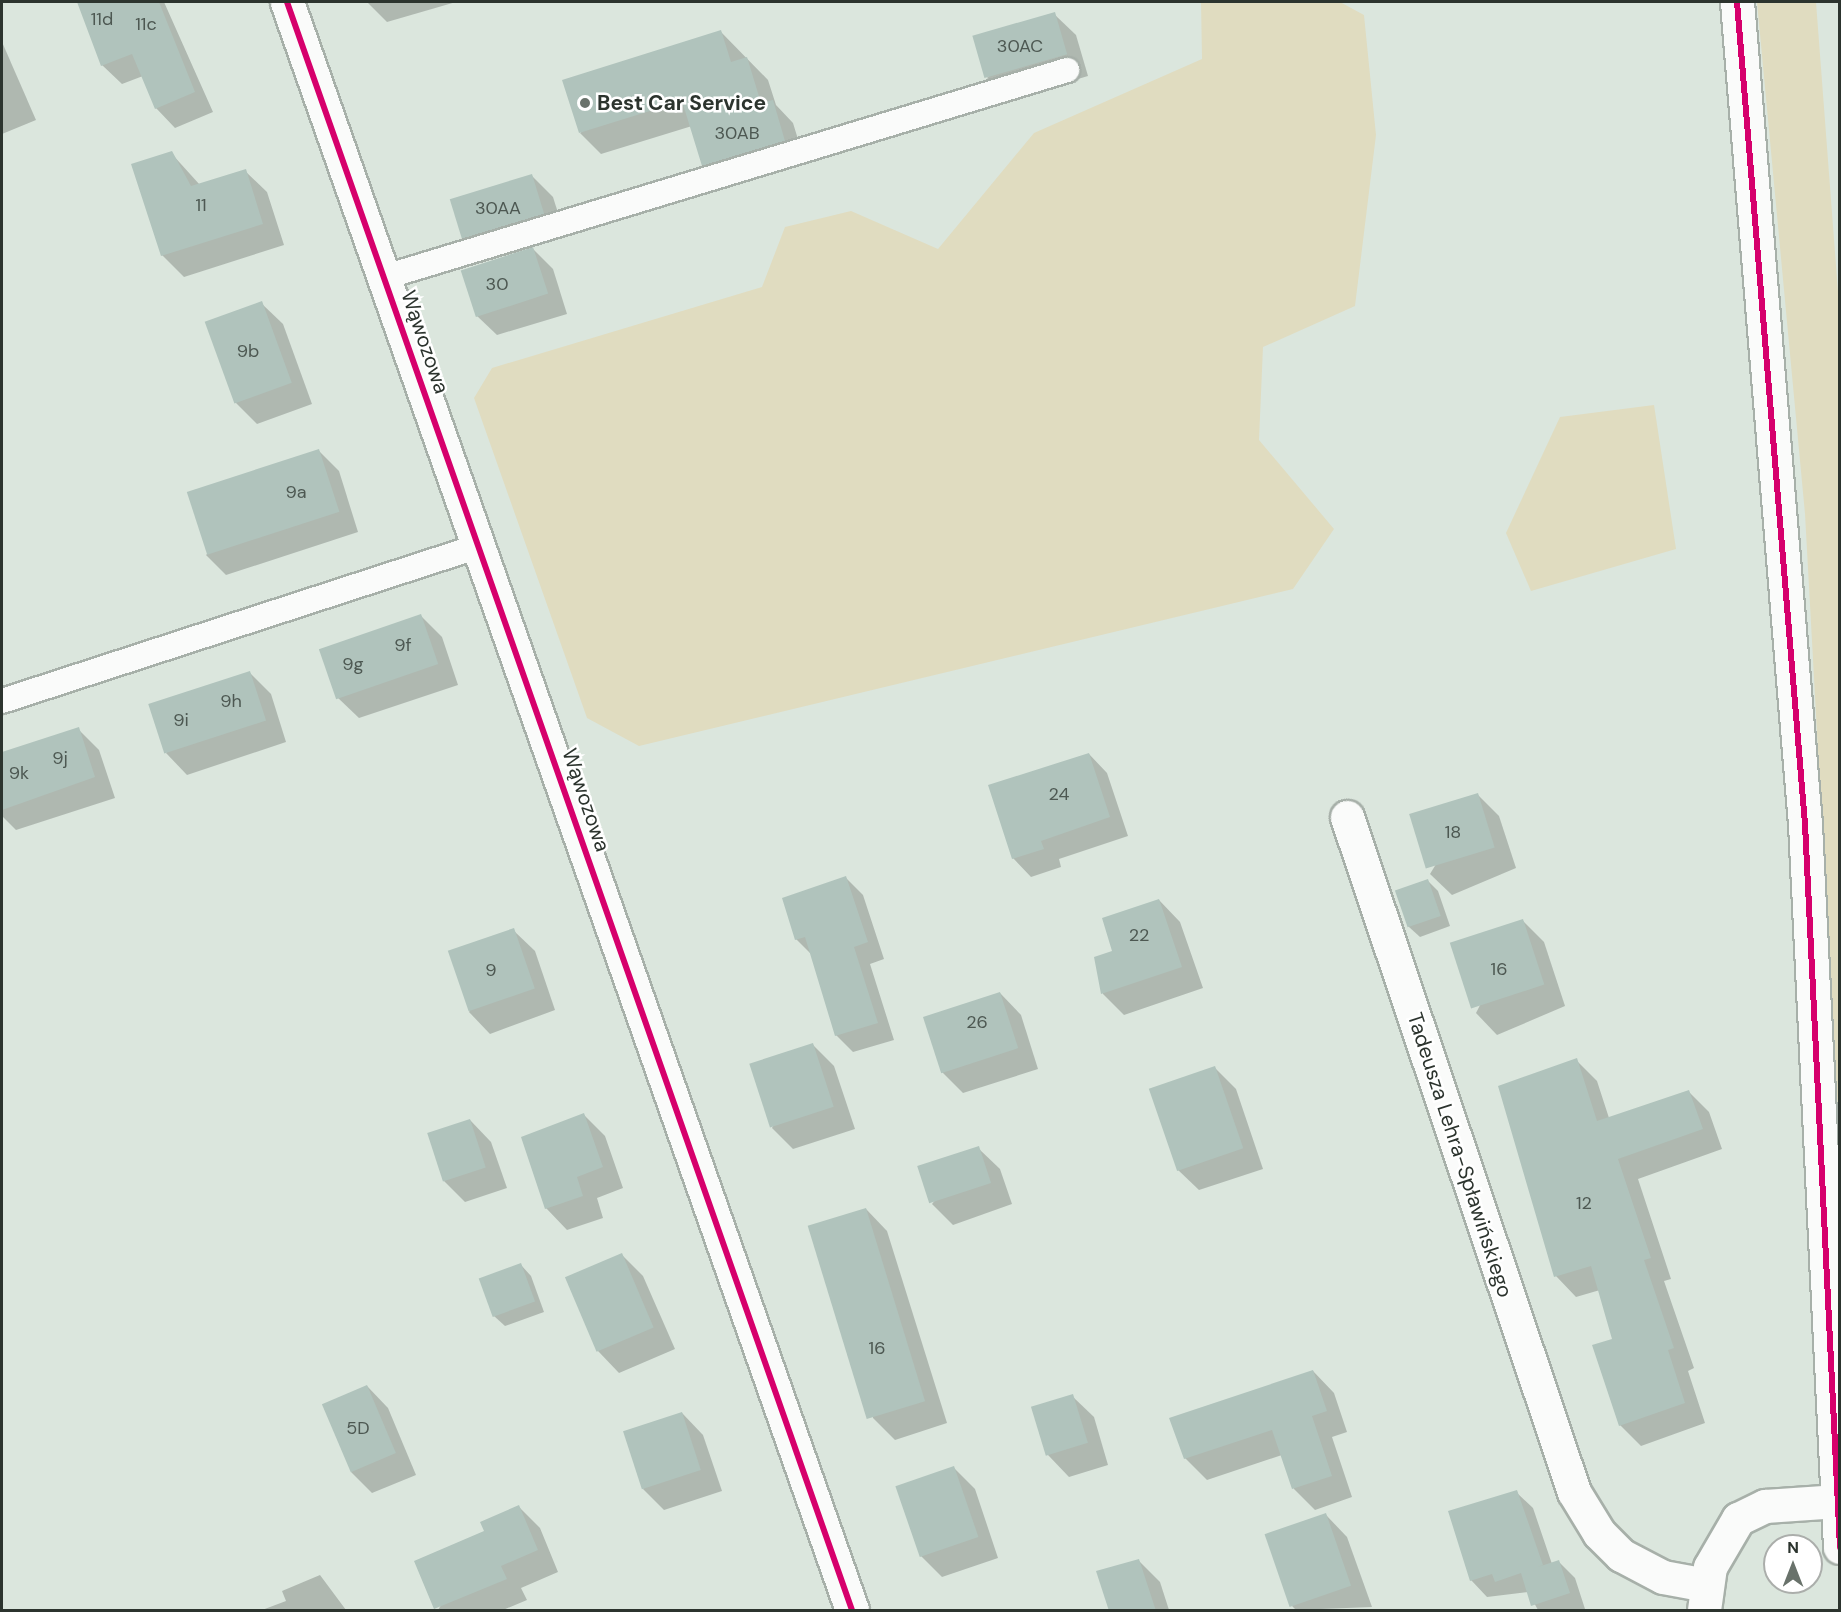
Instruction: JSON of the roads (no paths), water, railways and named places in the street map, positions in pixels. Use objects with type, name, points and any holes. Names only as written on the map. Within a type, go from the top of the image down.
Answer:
[{"type":"street","name":"Wąwozowa","points":[[286,2],[385,277],[477,547],[852,1611]]},
{"type":"street","points":[[1737,2],[1805,824],[1839,1547]]},
{"type":"street","name":"Tadeusza Lehra-Spławińskiego","points":[[1347,817],[1574,1492],[1599,1533],[1621,1555],[1705,1598]]},
{"type":"street","points":[[1705,1598],[1726,1533],[1751,1510],[1838,1501]]},
{"type":"lane","points":[[385,277],[1067,70]]},
{"type":"lane","points":[[2,701],[477,547]]},
{"type":"place","name":"Best Car Service","points":[[585,103]]}]
